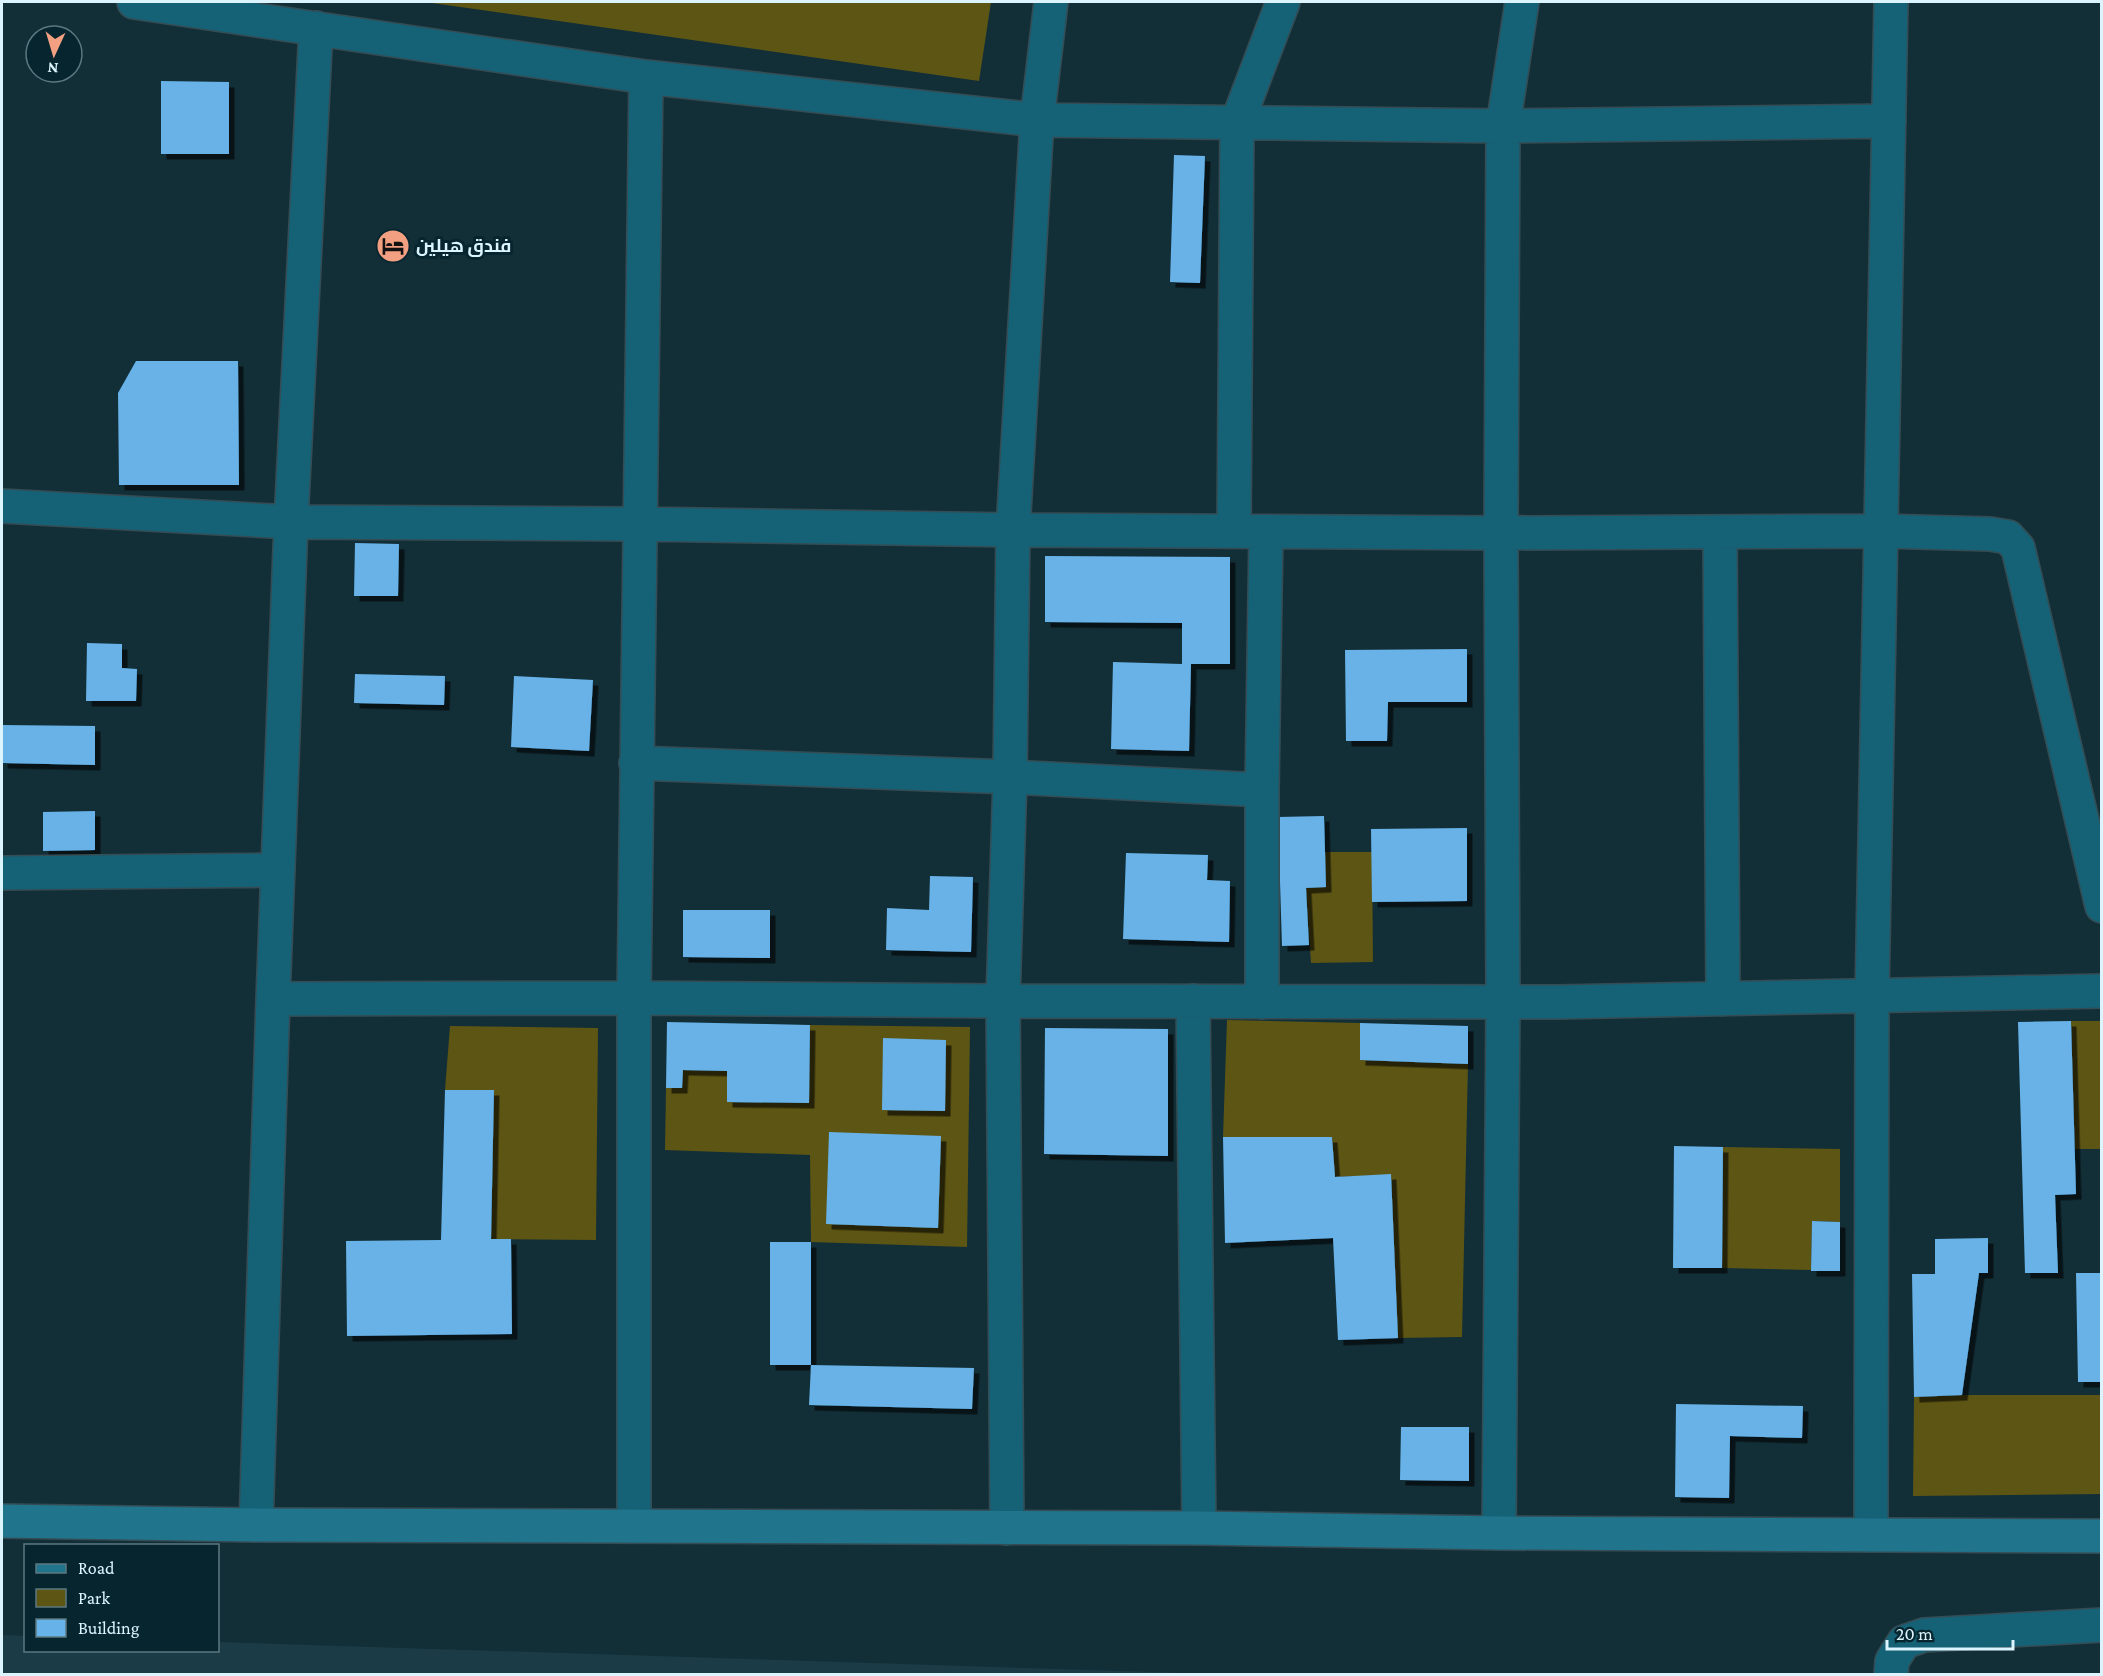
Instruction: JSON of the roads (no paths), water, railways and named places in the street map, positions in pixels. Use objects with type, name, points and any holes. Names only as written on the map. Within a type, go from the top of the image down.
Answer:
[{"type":"main road","points":[[2,1521],[256,1525],[1199,1528],[1499,1533],[2102,1536]]},
{"type":"street","points":[[134,2],[646,77],[1037,120],[1503,126],[1889,122]]},
{"type":"street","points":[[1007,1528],[1003,1001],[1010,777],[1013,530],[1037,120],[1051,2]]},
{"type":"street","points":[[1234,531],[1237,123],[1283,2]]},
{"type":"street","points":[[1499,1533],[1503,1002],[1501,533],[1503,126],[1522,2]]},
{"type":"street","points":[[1871,1535],[1872,995],[1891,2]]},
{"type":"street","points":[[256,1525],[291,522],[316,28]]},
{"type":"street","points":[[634,1526],[634,998],[646,77]]},
{"type":"street","points":[[2,506],[291,522],[1266,532],[1881,531],[1990,534],[2008,537],[2018,548],[2102,906]]},
{"type":"street","points":[[1262,1002],[1262,790],[1266,532]]},
{"type":"street","points":[[1720,532],[1723,999]]},
{"type":"street","points":[[636,763],[1010,777],[1262,790]]},
{"type":"street","points":[[2,873],[279,870]]},
{"type":"street","points":[[273,999],[634,998],[1503,1002],[2102,991]]},
{"type":"street","points":[[1193,1001],[1199,1528]]},
{"type":"street","points":[[1891,1674],[1892,1662],[1904,1642],[1924,1635],[2102,1625]]},
{"type":"place","name":"فندق هيلين","points":[[393,246]]}]
